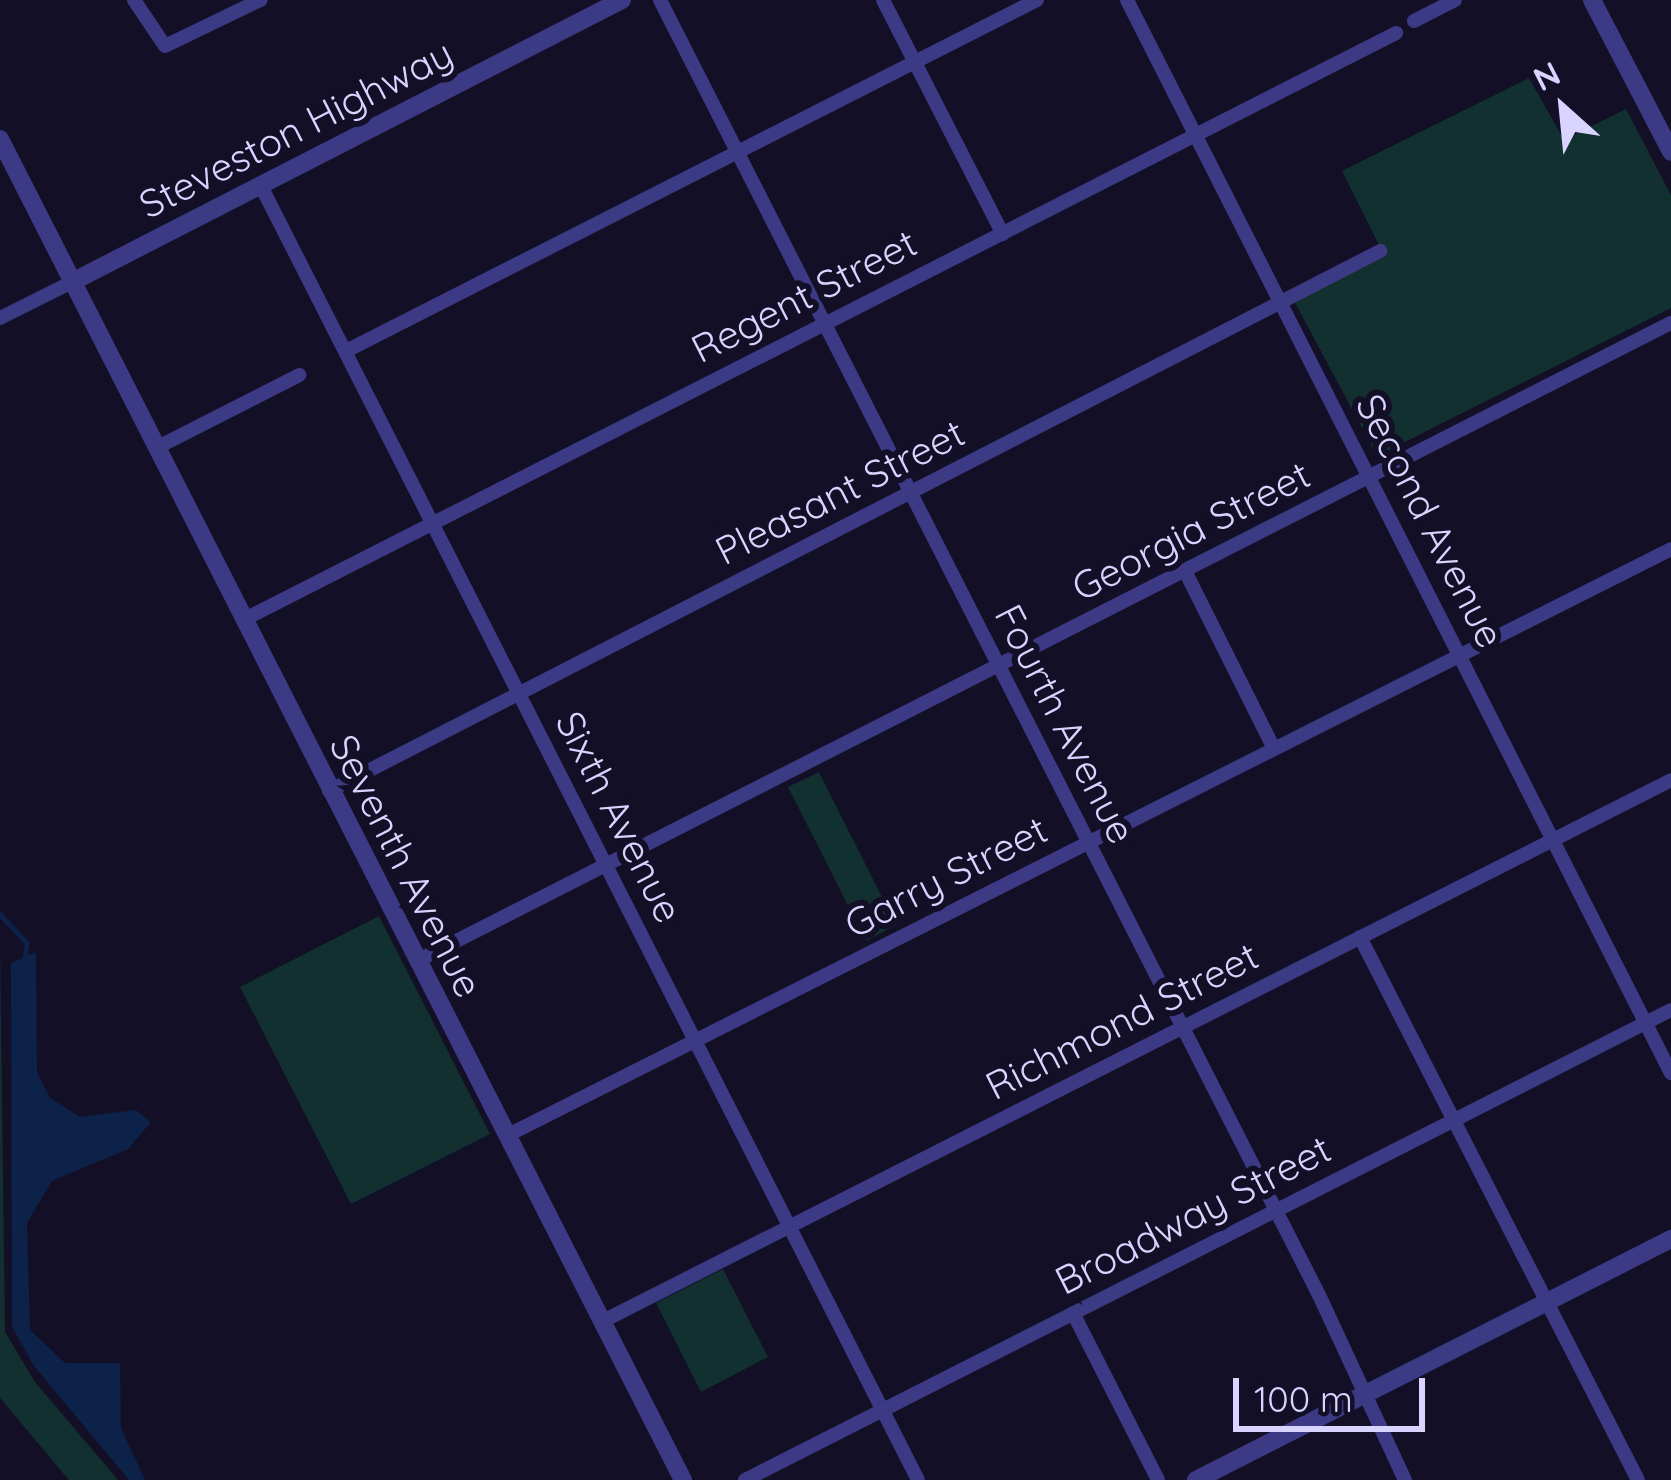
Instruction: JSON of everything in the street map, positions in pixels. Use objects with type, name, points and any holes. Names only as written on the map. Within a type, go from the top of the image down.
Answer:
[{"type":"street","points":[[134,0],[165,46],[260,0]]},
{"type":"street","name":"Steveston Highway","points":[[0,318],[622,0]]},
{"type":"street","name":"Fourth Avenue","points":[[660,0],[1275,1210],[1405,1480]]},
{"type":"street","points":[[883,0],[1003,234]]},
{"type":"street","points":[[346,351],[1037,0]]},
{"type":"street","name":"Second Avenue","points":[[1127,0],[1671,1073]]},
{"type":"street","points":[[1414,21],[1455,0]]},
{"type":"street","points":[[1592,0],[1671,152]]},
{"type":"street","name":"Regent Street","points":[[243,620],[431,520],[1396,33]]},
{"type":"street","name":"Seventh Avenue","points":[[0,139],[683,1480]]},
{"type":"street","name":"Sixth Avenue","points":[[260,184],[918,1480]]},
{"type":"street","name":"Pleasant Street","points":[[329,791],[1380,250]]},
{"type":"street","name":"Georgia Street","points":[[418,960],[1671,323]]},
{"type":"street","points":[[156,448],[299,375]]},
{"type":"street","name":"Garry Street","points":[[508,1135],[1671,549]]},
{"type":"street","points":[[1185,572],[1274,747]]},
{"type":"street","name":"Richmond Street","points":[[603,1321],[1671,779]]},
{"type":"street","points":[[1360,937],[1638,1480]]},
{"type":"street","name":"Broadway Street","points":[[745,1480],[1671,1010]]},
{"type":"street","points":[[1196,1480],[1671,1239]]},
{"type":"street","points":[[1073,1313],[1158,1480]]},
{"type":"green space","points":[[1529,78],[1564,140],[1626,109],[1671,195],[1671,308],[1377,456],[1293,299],[1383,253],[1342,171]]},
{"type":"green space","points":[[819,772],[896,925],[866,941],[788,787]]},
{"type":"green space","points":[[379,916],[490,1134],[351,1204],[240,987]]},
{"type":"green space","points":[[0,944],[5,1332],[35,1382],[118,1480],[69,1480],[0,1398]]},
{"type":"green space","points":[[723,1269],[768,1357],[701,1392],[656,1303]]},
{"type":"water","points":[[36,952],[37,1073],[50,1098],[80,1117],[136,1110],[151,1122],[128,1149],[52,1181],[27,1223],[30,1330],[65,1363],[120,1363],[121,1428],[145,1480],[129,1480],[34,1366],[12,1327],[11,963]]},
{"type":"waterway","points":[[0,914],[27,943],[25,958]]}]
